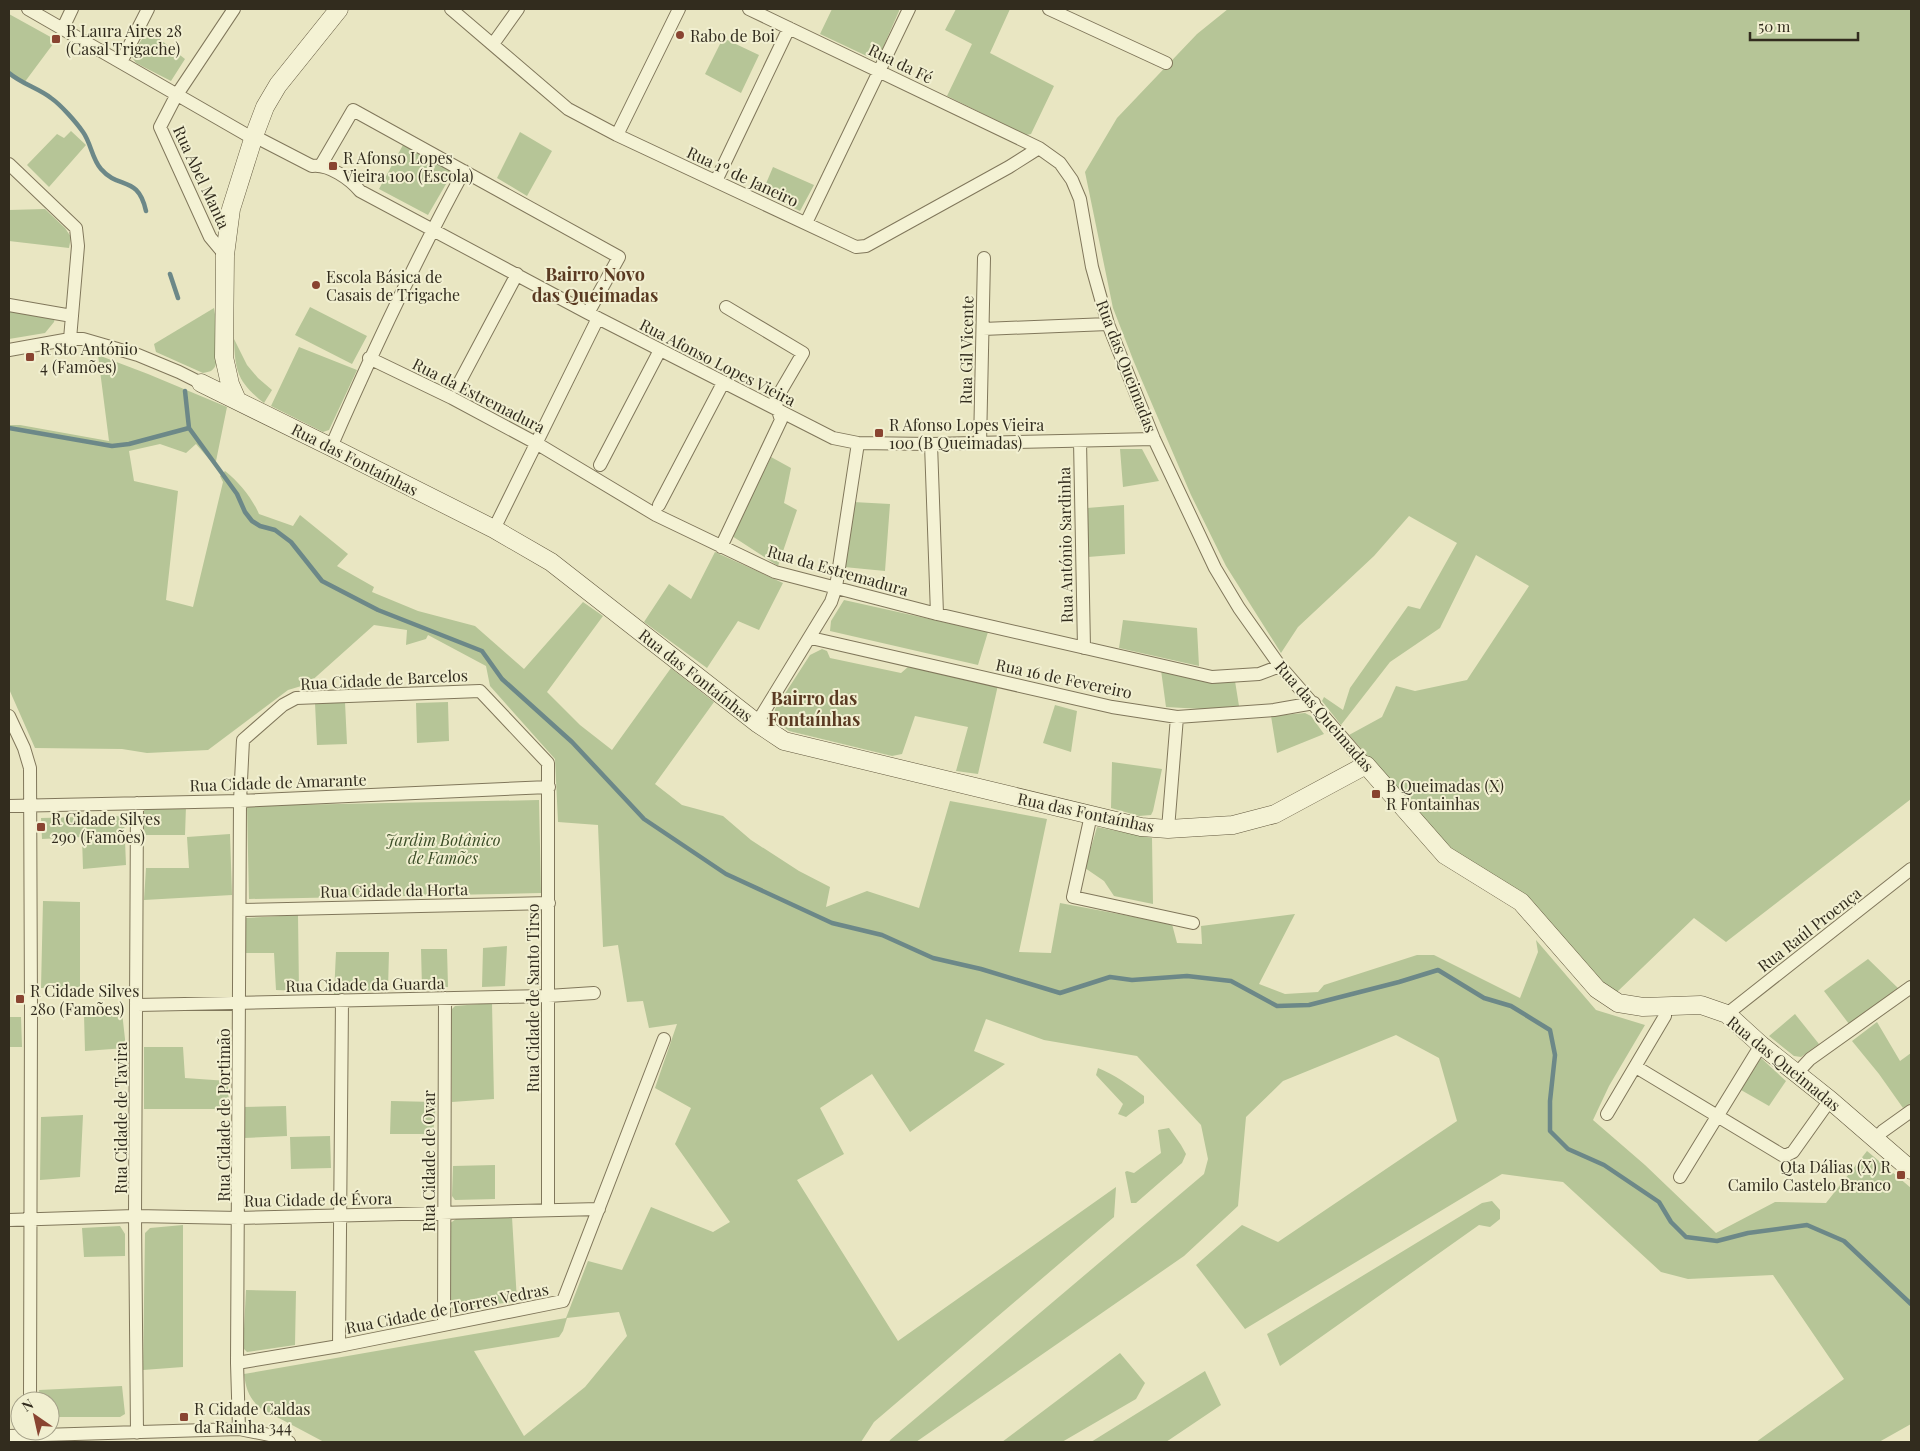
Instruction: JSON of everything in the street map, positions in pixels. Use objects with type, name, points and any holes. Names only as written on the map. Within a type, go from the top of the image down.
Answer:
[{"type":"street","name":"Rua Afonso Lopes Vieira","points":[[28,9],[246,135],[254,136],[312,166],[322,165],[353,183],[360,191],[723,383],[833,438],[858,442],[931,444],[1154,439]]},
{"type":"street","points":[[63,28],[72,9]]},
{"type":"street","points":[[121,62],[148,9]]},
{"type":"street","name":"Rua Abel Manta","points":[[226,255],[210,237],[160,127],[176,96],[234,9]]},
{"type":"street","points":[[237,400],[230,384],[224,357],[226,255],[231,209],[265,107],[278,85],[339,9]]},
{"type":"street","name":"Rua 1º de Janeiro","points":[[451,9],[568,109],[618,135],[856,247],[866,246],[1009,167],[1039,148]]},
{"type":"street","points":[[493,44],[518,9]]},
{"type":"street","points":[[618,135],[679,9]]},
{"type":"street","name":"Rua da Fé","points":[[749,9],[1039,148]]},
{"type":"street","points":[[806,223],[909,9]]},
{"type":"street","points":[[1049,9],[1166,63]]},
{"type":"street","points":[[716,181],[789,28]]},
{"type":"street","points":[[322,165],[353,110],[619,257],[536,443],[494,530]]},
{"type":"street","name":"Rua das Queimadas","points":[[1039,148],[1060,163],[1072,180],[1080,199],[1092,267],[1108,324],[1154,439],[1215,568],[1239,608],[1280,666],[1445,854],[1521,902],[1597,989],[1618,1003],[1643,1007],[1701,1006],[1727,1014],[1761,1045],[1797,1072],[1911,1170]]},
{"type":"street","points":[[9,164],[76,228],[78,246],[70,339]]},
{"type":"street","points":[[331,447],[370,358],[432,229],[464,171]]},
{"type":"street","name":"Rua Gil Vicente","points":[[980,444],[984,258]]},
{"type":"street","points":[[457,387],[517,274]]},
{"type":"street","points":[[9,304],[72,316]]},
{"type":"street","points":[[721,547],[781,420],[776,410],[775,401],[802,352],[726,306]]},
{"type":"street","points":[[983,329],[1108,324]]},
{"type":"street","name":"Rua das Fontaínhas","points":[[9,350],[70,339],[83,339],[138,355],[179,372],[331,447],[494,530],[551,562],[757,723],[784,741],[1141,827],[1168,829],[1233,825],[1275,814],[1366,765]]},
{"type":"street","points":[[600,465],[660,350]]},
{"type":"street","points":[[201,384],[215,376],[221,368],[224,357]]},
{"type":"street","name":"Rua da Estremadura","points":[[370,358],[452,398],[536,443],[656,515],[775,572],[937,614],[1212,677],[1259,674],[1280,666]]},
{"type":"street","points":[[659,505],[723,383]]},
{"type":"street","name":"Rua António Sardinha","points":[[1080,441],[1084,648]]},
{"type":"street","points":[[757,723],[832,602],[836,587],[858,442]]},
{"type":"street","points":[[931,444],[937,614]]},
{"type":"street","name":"Rua 16 de Fevereiro","points":[[811,638],[1112,707],[1176,717],[1274,710],[1314,703]]},
{"type":"street","name":"Rua Cidade de Barcelos","points":[[240,801],[243,740],[283,705],[296,698],[480,691],[548,763],[549,787]]},
{"type":"street","points":[[9,716],[24,748],[30,768],[30,1391]]},
{"type":"street","points":[[1168,829],[1176,717]]},
{"type":"street","name":"Rua Cidade de Amarante","points":[[9,806],[240,801],[549,787]]},
{"type":"street","name":"Rua Cidade de Santo Tirso","points":[[548,1209],[549,787]]},
{"type":"street","name":"Rua Cidade de Portimão","points":[[239,1429],[237,1364],[240,801]]},
{"type":"street","name":"Rua Cidade de Tavira","points":[[137,803],[135,1216],[137,1433]]},
{"type":"street","points":[[1091,815],[1073,897],[1193,923]]},
{"type":"street","name":"Rua Raúl Proença","points":[[1727,1014],[1909,874]]},
{"type":"street","name":"Rua Cidade da Horta","points":[[240,910],[548,903]]},
{"type":"street","points":[[1797,1072],[1810,1059],[1911,987]]},
{"type":"street","name":"Rua Cidade da Guarda","points":[[137,1005],[548,996],[594,993]]},
{"type":"street","name":"Rua Cidade de Ovar","points":[[444,1324],[445,998]]},
{"type":"street","points":[[339,1346],[342,1000]]},
{"type":"street","points":[[1607,1114],[1665,1016]]},
{"type":"street","name":"Rua Cidade de Torres Vedras","points":[[237,1364],[339,1346],[563,1301],[664,1038]]},
{"type":"street","points":[[1680,1177],[1761,1045]]},
{"type":"street","points":[[1636,1067],[1782,1155],[1792,1152],[1830,1100]]},
{"type":"street","points":[[1875,1139],[1911,1111]]},
{"type":"street","name":"Rua Cidade de Évora","points":[[9,1220],[135,1216],[239,1218],[599,1209]]},
{"type":"street","points":[[60,1433],[137,1433],[239,1429],[280,1437],[289,1442]]},
{"type":"green space","points":[[832,9],[899,9],[878,59],[873,59],[820,34]]},
{"type":"green space","points":[[956,9],[1010,9],[990,53],[1054,86],[1031,134],[1026,135],[947,96],[972,44],[945,30]]},
{"type":"green space","points":[[1228,9],[1911,9],[1911,799],[1726,942],[1694,918],[1617,992],[1605,988],[1453,851],[1349,735],[1382,717],[1396,686],[1415,691],[1467,680],[1529,586],[1476,555],[1440,628],[1390,662],[1341,725],[1322,701],[1324,697],[1343,710],[1350,688],[1408,606],[1420,609],[1457,543],[1409,516],[1374,556],[1298,627],[1281,653],[1226,566],[1191,495],[1113,308],[1085,172],[1117,118],[1197,34]]},
{"type":"green space","points":[[9,14],[56,40],[24,83],[9,71]]},
{"type":"green space","points":[[148,30],[185,59],[171,81],[136,63],[131,56]]},
{"type":"green space","points":[[723,38],[759,55],[741,93],[705,74]]},
{"type":"green space","points":[[71,131],[86,145],[49,187],[27,165],[57,134],[64,138]]},
{"type":"green space","points":[[520,132],[552,151],[527,196],[497,178]]},
{"type":"green space","points":[[403,145],[453,172],[428,215],[379,189]]},
{"type":"green space","points":[[773,167],[814,185],[800,211],[762,193]]},
{"type":"green space","points":[[45,209],[65,228],[71,237],[69,248],[9,241],[9,210]]},
{"type":"green space","points":[[9,305],[56,313],[54,322],[45,333],[9,339]]},
{"type":"green space","points":[[310,307],[367,336],[352,364],[295,335]]},
{"type":"green space","points":[[214,308],[219,351],[218,359],[211,371],[203,373],[156,352],[154,344]]},
{"type":"green space","points":[[234,339],[247,365],[272,390],[264,403],[248,389],[240,376],[235,360]]},
{"type":"green space","points":[[299,347],[357,370],[329,430],[323,432],[271,406]]},
{"type":"green space","points":[[98,355],[227,407],[215,466],[196,444],[186,453],[160,444],[129,451],[134,481],[178,491],[166,600],[193,607],[223,482],[220,476],[225,471],[245,491],[259,514],[293,526],[300,515],[348,554],[337,566],[374,587],[372,592],[418,611],[475,626],[524,669],[583,602],[603,616],[547,692],[580,725],[612,750],[671,668],[714,702],[655,784],[682,805],[723,816],[751,840],[799,871],[830,887],[826,907],[867,891],[919,908],[950,801],[1047,819],[1019,952],[1051,953],[1060,903],[1172,924],[1177,943],[1202,944],[1201,926],[1295,914],[1259,984],[1285,994],[1318,992],[1324,985],[1417,955],[1434,955],[1520,998],[1538,952],[1536,940],[1596,1010],[1645,1025],[1609,1086],[1593,1120],[1645,1165],[1716,1233],[1775,1202],[1826,1203],[1867,1151],[1911,1188],[1911,1424],[1879,1442],[1756,1442],[1844,1379],[1773,1275],[1688,1279],[1661,1272],[1563,1182],[1502,1174],[1245,1329],[1196,1265],[1242,1225],[1278,1242],[1457,1121],[1439,1058],[1396,1035],[1283,1081],[1246,1117],[1238,1206],[1184,1256],[916,1442],[889,1442],[1204,1174],[1208,1159],[1201,1125],[1137,1056],[1044,1040],[986,1019],[974,1051],[1005,1064],[910,1132],[872,1074],[820,1108],[844,1154],[797,1180],[898,1341],[1116,1187],[1114,1217],[874,1422],[861,1442],[324,1442],[260,1408],[253,1401],[249,1393],[244,1374],[566,1318],[588,1261],[622,1270],[651,1207],[713,1232],[730,1222],[675,1144],[691,1108],[655,1088],[677,1024],[649,1028],[643,1001],[627,1002],[618,945],[603,947],[598,825],[558,822],[555,759],[490,686],[486,666],[428,635],[426,639],[406,645],[407,630],[374,625],[308,684],[288,690],[208,750],[147,753],[122,749],[35,748],[9,689],[9,425],[20,425],[109,441]],"holes":[[[619,1312],[627,1336],[585,1387],[524,1436],[474,1351],[559,1337],[567,1318]]]},
{"type":"green space","points":[[1120,449],[1142,449],[1159,481],[1123,487]]},
{"type":"green space","points":[[771,457],[791,468],[784,503],[797,510],[778,566],[732,536]]},
{"type":"green space","points":[[853,502],[890,504],[885,571],[844,567]]},
{"type":"green space","points":[[1124,505],[1125,554],[1088,557],[1087,508]]},
{"type":"green space","points":[[715,552],[783,583],[759,630],[738,621],[707,668],[644,622],[669,584],[691,599]]},
{"type":"green space","points":[[844,600],[988,632],[978,665],[830,631],[831,621]]},
{"type":"green space","points":[[1123,620],[1197,628],[1199,666],[1119,648]]},
{"type":"green space","points":[[822,649],[827,651],[830,658],[901,673],[908,667],[998,685],[978,774],[956,771],[968,727],[915,716],[902,754],[892,756],[789,731],[782,726],[775,713],[775,709],[810,655]]},
{"type":"green space","points":[[1161,670],[1235,681],[1239,706],[1202,709],[1166,707]]},
{"type":"green space","points":[[345,702],[347,744],[317,745],[315,703]]},
{"type":"green space","points":[[448,702],[449,741],[417,743],[416,703]]},
{"type":"green space","points":[[1055,705],[1077,711],[1071,752],[1043,743]]},
{"type":"green space","points":[[1305,713],[1311,716],[1324,734],[1277,753],[1271,716]]},
{"type":"green space","points":[[1112,762],[1162,769],[1151,815],[1139,816],[1111,808]]},
{"type":"green space","name":"Jardim Botânico de Famões","points":[[539,800],[541,893],[249,899],[247,806]]},
{"type":"green space","points":[[144,806],[186,806],[185,835],[144,835]]},
{"type":"green space","points":[[124,816],[126,865],[83,869],[82,837],[42,839],[41,818]]},
{"type":"green space","points":[[1097,827],[1152,838],[1153,904],[1114,896],[1104,881],[1085,868]]},
{"type":"green space","points":[[230,834],[232,895],[144,900],[146,868],[189,868],[187,837]]},
{"type":"green space","points":[[43,901],[80,902],[80,987],[41,988]]},
{"type":"green space","points":[[298,915],[299,991],[276,990],[274,953],[246,953],[246,918]]},
{"type":"green space","points":[[507,946],[505,986],[482,987],[483,948]]},
{"type":"green space","points":[[421,949],[447,949],[448,987],[422,988]]},
{"type":"green space","points":[[336,952],[389,952],[388,989],[334,994]]},
{"type":"green space","points":[[1868,959],[1899,989],[1849,1024],[1824,991]]},
{"type":"green space","points":[[492,1003],[494,1099],[452,1102],[452,1009],[455,1006]]},
{"type":"green space","points":[[122,1012],[126,1048],[85,1051],[84,1015]]},
{"type":"green space","points":[[1795,1014],[1819,1044],[1801,1057],[1794,1056],[1769,1036]]},
{"type":"green space","points":[[9,1017],[21,1017],[22,1047],[9,1047]]},
{"type":"green space","points":[[1877,1022],[1900,1061],[1911,1053],[1911,1103],[1903,1108],[1852,1041]]},
{"type":"green space","points":[[144,1047],[183,1047],[185,1078],[228,1081],[229,1109],[144,1109]]},
{"type":"green space","points":[[1761,1058],[1786,1081],[1769,1106],[1741,1090]]},
{"type":"green space","points":[[1098,1068],[1116,1077],[1144,1096],[1144,1103],[1126,1117],[1118,1114],[1123,1104],[1096,1075]]},
{"type":"green space","points":[[391,1101],[436,1102],[433,1134],[390,1134]]},
{"type":"green space","points":[[286,1106],[287,1136],[244,1138],[243,1107]]},
{"type":"green space","points":[[83,1115],[80,1177],[40,1180],[41,1117]]},
{"type":"green space","points":[[1169,1128],[1186,1154],[1182,1163],[1136,1203],[1131,1203],[1125,1172],[1134,1173],[1161,1153],[1158,1130]]},
{"type":"green space","points":[[330,1136],[331,1168],[291,1169],[290,1137]]},
{"type":"green space","points":[[495,1165],[495,1199],[455,1200],[452,1196],[453,1166]]},
{"type":"green space","points":[[1492,1201],[1500,1210],[1500,1219],[1490,1227],[1479,1225],[1280,1366],[1267,1334],[1482,1203]]},
{"type":"green space","points":[[512,1217],[517,1301],[454,1311],[450,1306],[449,1224],[456,1219]]},
{"type":"green space","points":[[183,1225],[183,1367],[143,1370],[145,1233],[150,1228]]},
{"type":"green space","points":[[120,1226],[125,1234],[125,1256],[84,1257],[82,1228]]},
{"type":"green space","points":[[246,1290],[296,1291],[295,1345],[247,1352],[243,1348]]},
{"type":"green space","points":[[1120,1353],[1145,1383],[1136,1399],[1062,1442],[1002,1442]]},
{"type":"green space","points":[[1205,1371],[1221,1405],[1166,1442],[1091,1442]]},
{"type":"green space","points":[[122,1386],[125,1414],[120,1417],[60,1417],[60,1391],[39,1390]]},
{"type":"waterway","points":[[9,73],[46,95],[64,109],[83,132],[101,169],[115,179],[133,187],[143,200],[146,211]]},
{"type":"waterway","points":[[170,274],[178,298]]},
{"type":"waterway","points":[[185,391],[189,428],[237,494],[245,512],[252,521],[260,526],[275,530],[291,542],[322,581],[378,610],[482,651],[502,679],[572,742],[644,819],[726,874],[832,923],[882,935],[933,958],[981,969],[1060,993],[1110,977],[1132,980],[1187,976],[1231,981],[1277,1006],[1309,1005],[1438,970],[1484,998],[1511,1006],[1550,1030],[1555,1055],[1550,1101],[1550,1131],[1568,1149],[1604,1165],[1659,1202],[1671,1222],[1686,1237],[1717,1241],[1748,1233],[1807,1225],[1844,1241],[1911,1304]]},
{"type":"waterway","points":[[9,428],[112,446],[129,444],[189,428]]},
{"type":"place","name":"Rabo de Boi","points":[[680,35]]},
{"type":"place","name":"R Laura Aires 28 (Casal Trigache)","points":[[56,39]]},
{"type":"place","name":"R Afonso Lopes Vieira 100 (Escola)","points":[[333,166]]},
{"type":"place","name":"Escola Básica de Casais de Trigache","points":[[316,285]]},
{"type":"place","name":"R Sto António 4 (Famões)","points":[[30,357]]},
{"type":"place","name":"R Afonso Lopes Vieira 100 (B Queimadas)","points":[[879,433]]},
{"type":"place","name":"B Queimadas (X) R Fontainhas","points":[[1376,794]]},
{"type":"place","name":"R Cidade Silves 290 (Famões)","points":[[41,827]]},
{"type":"place","name":"R Cidade Silves 280 (Famões)","points":[[20,999]]},
{"type":"place","name":"Qta Dálias (X) R Camilo Castelo Branco","points":[[1901,1175]]},
{"type":"place","name":"R Cidade Caldas da Rainha 344","points":[[184,1417]]},
{"type":"district","name":"Bairro Novo das Queimadas","points":[[595,284]]},
{"type":"district","name":"Bairro das Fontaínhas","points":[[814,708]]}]
